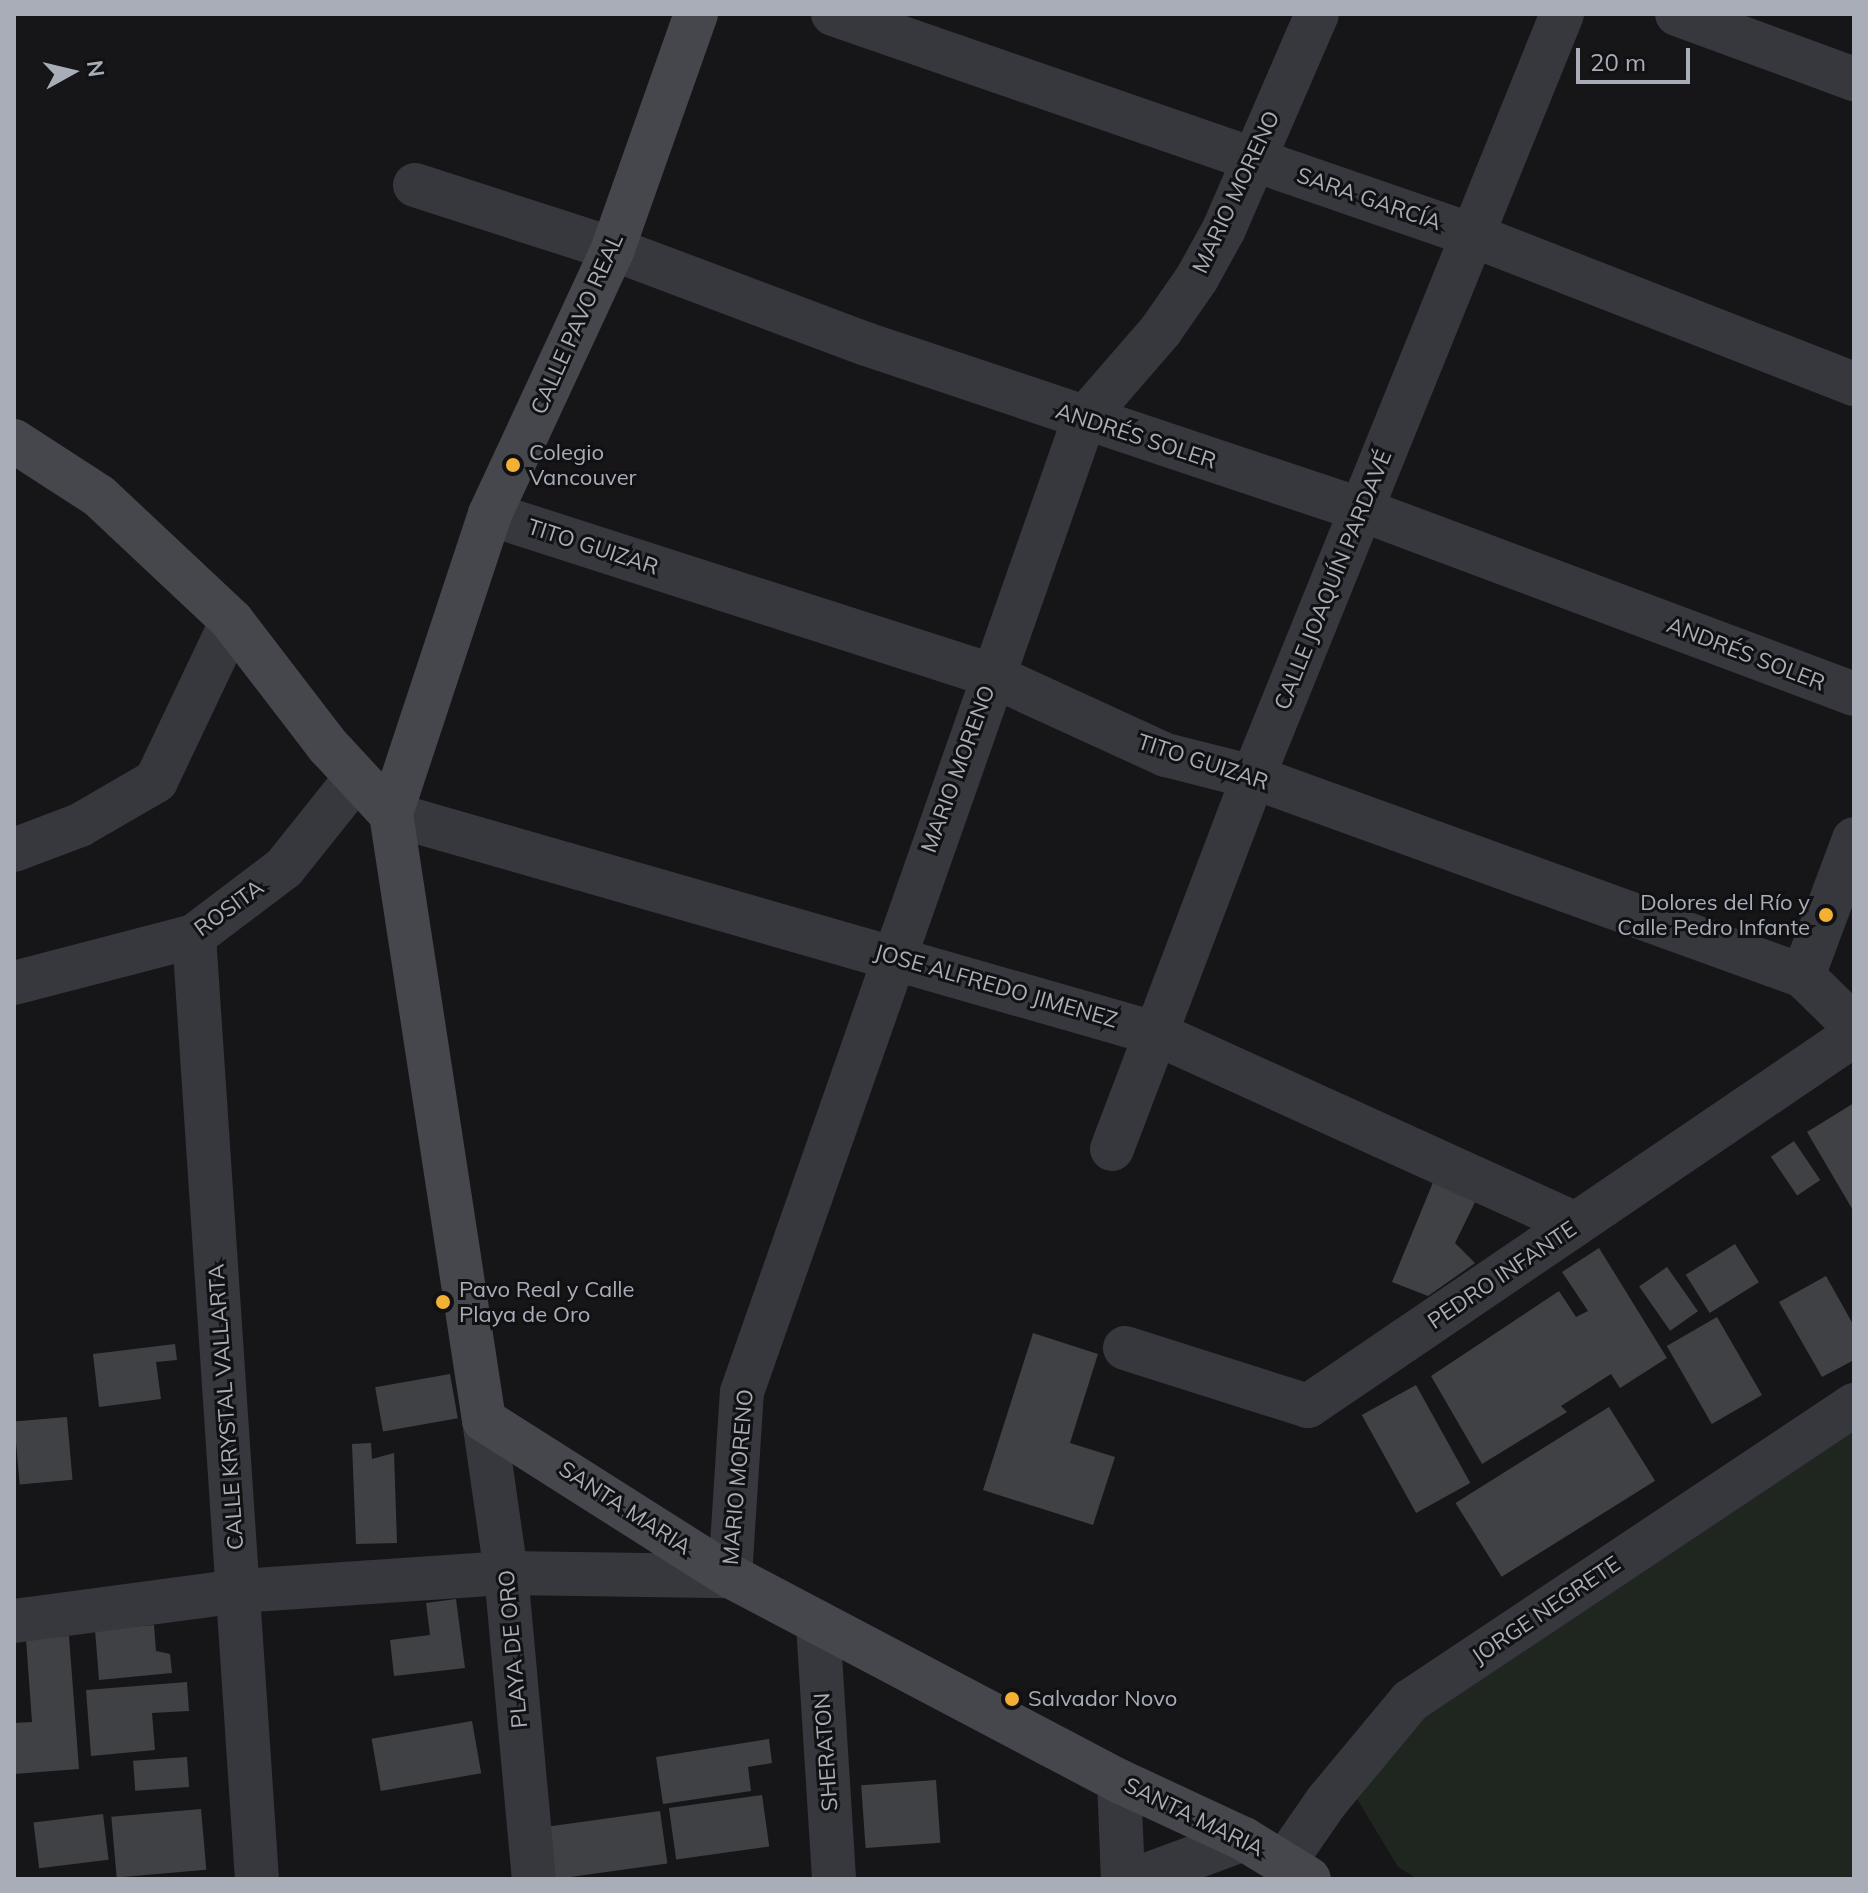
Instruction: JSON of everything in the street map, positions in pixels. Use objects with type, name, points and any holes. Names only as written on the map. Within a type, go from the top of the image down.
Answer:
[{"type":"street","name":"CALLE PAVO REAL","points":[[391,814],[490,514],[613,249],[696,14]]},
{"type":"street","name":"SARA GARCÍA","points":[[833,14],[1469,234],[1854,384]]},
{"type":"street","name":"MARIO MORENO","points":[[730,1576],[742,1392],[892,955],[1084,419],[1161,330],[1197,278],[1317,14]]},
{"type":"street","name":"CALLE JOAQUÍN PARDAVÉ","points":[[1112,1149],[1253,777],[1362,510],[1469,234],[1562,14]]},
{"type":"street","points":[[1677,14],[1854,79]]},
{"type":"street","name":"ANDRÉS SOLER","points":[[415,185],[613,249],[1084,419],[1362,510],[1854,694]]},
{"type":"street","points":[[14,441],[99,496],[232,621],[355,779],[391,814],[484,1420]]},
{"type":"street","name":"TITO GUIZAR","points":[[490,514],[991,675],[1166,755],[1253,777],[1803,976],[1854,1026]]},
{"type":"street","points":[[14,850],[80,825],[156,781],[232,621]]},
{"type":"street","name":"ROSITA","points":[[14,983],[194,936],[284,868],[355,779]]},
{"type":"street","name":"JOSE ALFREDO JIMENEZ","points":[[391,814],[892,955],[1157,1034],[1576,1224]]},
{"type":"street","points":[[1803,976],[1854,839]]},
{"type":"street","name":"CALLE KRYSTAL VALLARTA","points":[[194,936],[257,1879]]},
{"type":"street","name":"PEDRO INFANTE","points":[[1125,1348],[1308,1406],[1854,1035]]},
{"type":"street","name":"JORGE NEGRETE","points":[[1297,1871],[1327,1801],[1410,1701],[1854,1405]]},
{"type":"street","name":"PLAYA DE ORO","points":[[484,1420],[506,1573],[534,1879]]},
{"type":"street","name":"SANTA MARIA","points":[[484,1420],[730,1576],[1119,1781],[1244,1839],[1297,1871]]},
{"type":"street","points":[[14,1621],[240,1591],[506,1573],[730,1576]]},
{"type":"street","name":"SHERATON","points":[[818,1624],[834,1879]]},
{"type":"street","points":[[1119,1781],[1123,1879]]},
{"type":"street","points":[[1136,1879],[1244,1839]]},
{"type":"shaded area","points":[[1854,1422],[1854,1879],[1417,1879],[1398,1867],[1357,1799],[1425,1712]]},
{"type":"building","points":[[1854,1103],[1854,1212],[1807,1132]]},
{"type":"building","points":[[1794,1141],[1820,1180],[1797,1196],[1771,1157]]},
{"type":"building","points":[[1441,1163],[1484,1184],[1455,1243],[1475,1263],[1428,1296],[1392,1282]]},
{"type":"building","points":[[1735,1244],[1759,1282],[1710,1313],[1686,1275]]},
{"type":"building","points":[[1599,1248],[1667,1358],[1620,1388],[1611,1374],[1561,1406],[1567,1412],[1482,1464],[1431,1376],[1559,1291],[1576,1317],[1588,1311],[1562,1272]]},
{"type":"building","points":[[1667,1267],[1698,1311],[1670,1331],[1639,1287]]},
{"type":"building","points":[[1826,1276],[1854,1326],[1854,1360],[1822,1377],[1779,1302]]},
{"type":"building","points":[[1717,1317],[1762,1395],[1712,1424],[1667,1346]]},
{"type":"building","points":[[1033,1333],[1098,1354],[1070,1443],[1115,1457],[1093,1525],[983,1490]]},
{"type":"building","points":[[175,1344],[177,1360],[156,1362],[161,1399],[99,1407],[93,1354]]},
{"type":"building","points":[[450,1374],[458,1418],[383,1432],[375,1387]]},
{"type":"building","points":[[1416,1385],[1470,1483],[1416,1513],[1362,1415]]},
{"type":"building","points":[[1609,1407],[1655,1481],[1502,1577],[1456,1503]]},
{"type":"building","points":[[67,1417],[72,1480],[20,1484],[14,1422]]},
{"type":"building","points":[[371,1443],[372,1459],[394,1453],[397,1543],[356,1544],[352,1444]]},
{"type":"building","points":[[456,1599],[465,1668],[394,1676],[390,1640],[430,1635],[426,1603]]},
{"type":"building","points":[[154,1625],[156,1651],[170,1654],[172,1673],[99,1680],[95,1630]]},
{"type":"building","points":[[69,1636],[79,1769],[14,1774],[14,1723],[32,1722],[26,1639]]},
{"type":"building","points":[[187,1682],[189,1711],[152,1713],[155,1750],[91,1756],[86,1690]]},
{"type":"building","points":[[472,1721],[481,1773],[381,1791],[372,1739]]},
{"type":"building","points":[[769,1739],[772,1763],[748,1767],[751,1791],[663,1804],[656,1757]]},
{"type":"building","points":[[187,1757],[189,1787],[135,1791],[133,1761]]},
{"type":"building","points":[[936,1780],[940,1843],[866,1848],[861,1785]]},
{"type":"building","points":[[762,1795],[769,1846],[676,1860],[669,1808]]},
{"type":"building","points":[[201,1809],[206,1870],[117,1878],[111,1817]]},
{"type":"building","points":[[660,1811],[667,1863],[554,1879],[547,1827]]},
{"type":"building","points":[[103,1814],[109,1860],[39,1868],[34,1823]]},
{"type":"place","name":"Colegio Vancouver","points":[[513,465]]},
{"type":"place","name":"Dolores del Río y Calle Pedro Infante","points":[[1826,915]]},
{"type":"place","name":"Pavo Real y Calle Playa de Oro","points":[[443,1302]]},
{"type":"place","name":"Salvador Novo","points":[[1012,1699]]}]
